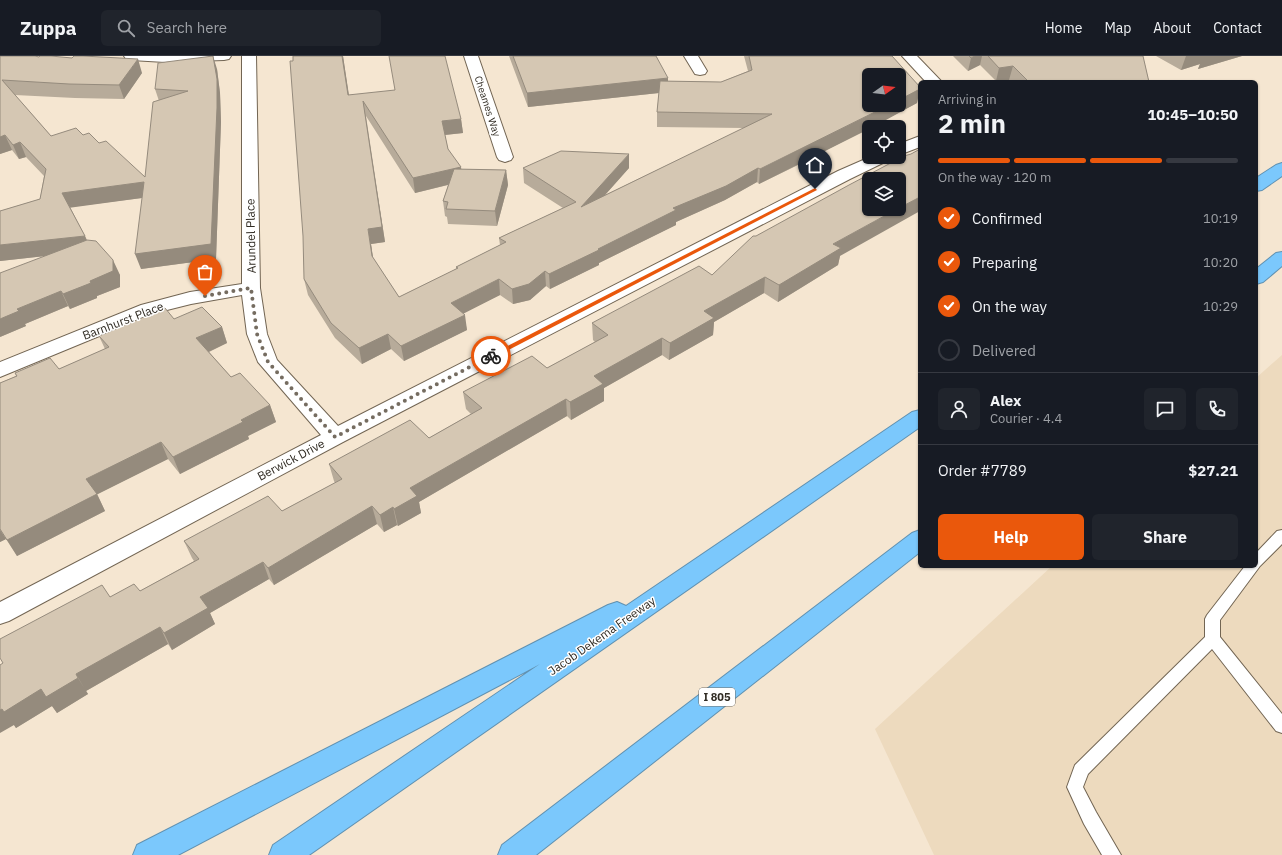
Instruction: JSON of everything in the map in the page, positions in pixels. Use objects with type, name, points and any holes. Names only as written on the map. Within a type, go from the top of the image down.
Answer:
[{"type":"highway","points":[[1258,185],[1282,168]]},
{"type":"highway","points":[[1258,276],[1282,257]]},
{"type":"highway","name":"Jacob Dekema Freeway","points":[[284,855],[918,418]]},
{"type":"highway","name":"I 805","points":[[513,855],[918,541]]},
{"type":"highway","points":[[148,855],[702,568]]},
{"type":"street","points":[[131,56],[165,58],[224,56]]},
{"type":"street","name":"Arundel Place","points":[[249,56],[251,288],[257,334],[268,362],[335,437]]},
{"type":"street","name":"Cheames Way","points":[[471,56],[505,157]]},
{"type":"street","points":[[691,56],[700,71]]},
{"type":"street","points":[[909,56],[924,74],[932,80]]},
{"type":"street","points":[[906,147],[918,142]]},
{"type":"street","name":"Berwick Drive","points":[[0,614],[335,437],[868,164]]},
{"type":"street","name":"Barnhurst Place","points":[[0,370],[148,309],[190,298],[251,288]]},
{"type":"lane","points":[[1258,560],[1282,535]]},
{"type":"lane","points":[[1251,568],[1212,618],[1213,639],[1282,726]]},
{"type":"lane","points":[[1112,855],[1090,818],[1075,787],[1081,770],[1213,639]]},
{"type":"shaded area","points":[[1282,355],[1282,855],[934,855],[875,729],[1050,568],[1258,568],[1258,376]]},
{"type":"building","points":[[0,56],[51,56],[72,58],[74,56],[83,56],[138,59],[119,85],[2,80],[51,136],[76,128],[83,135],[89,133],[99,143],[106,141],[145,177],[153,102],[188,91],[155,89],[158,63],[213,56],[217,79],[217,108],[211,244],[135,254],[144,182],[62,193],[85,236],[0,245],[0,211],[40,199],[46,169],[20,142],[13,145],[5,135],[0,137]]},
{"type":"building","points":[[293,56],[342,56],[348,95],[395,90],[389,56],[445,56],[461,119],[442,121],[448,149],[461,167],[413,178],[363,101],[382,227],[368,229],[372,256],[399,297],[506,242],[499,238],[576,202],[523,168],[561,151],[629,154],[581,207],[772,114],[657,112],[660,81],[721,82],[752,70],[749,56],[892,56],[903,68],[862,68],[862,112],[875,112],[760,169],[758,168],[726,186],[673,208],[676,210],[598,249],[599,250],[549,274],[545,271],[529,284],[512,289],[499,279],[451,303],[465,315],[401,346],[388,334],[359,348],[331,323],[304,279],[303,236],[290,61],[293,61]]},
{"type":"building","points":[[513,56],[656,56],[668,78],[527,93]]},
{"type":"building","points":[[988,56],[1143,56],[1149,80],[1027,80],[1013,66],[999,68]]},
{"type":"building","points":[[906,72],[918,85],[918,90],[906,96]]},
{"type":"building","points":[[918,150],[918,198],[906,204],[906,172],[874,172],[889,164],[906,164],[906,155]]},
{"type":"building","points":[[454,169],[506,170],[495,211],[446,209],[448,202],[443,201]]},
{"type":"building","points":[[862,178],[862,216],[884,216],[833,244],[841,248],[779,285],[765,277],[704,311],[714,318],[670,343],[662,338],[594,376],[603,384],[570,402],[566,399],[410,488],[417,496],[394,509],[393,507],[380,515],[372,506],[268,568],[263,562],[200,597],[208,608],[164,633],[160,627],[76,674],[78,678],[46,697],[41,689],[4,712],[2,709],[0,710],[0,665],[3,663],[0,658],[0,639],[102,585],[110,597],[134,584],[140,591],[199,559],[184,541],[268,496],[282,511],[342,479],[329,464],[410,420],[429,438],[482,408],[463,392],[532,356],[547,368],[608,335],[592,323],[699,266],[712,275],[753,236],[756,236]]},
{"type":"building","points":[[87,240],[96,241],[113,260],[113,271],[90,281],[91,283],[63,294],[61,291],[17,309],[19,311],[0,319],[0,273]]},
{"type":"building","points":[[202,307],[222,327],[196,338],[231,377],[240,373],[270,405],[241,420],[243,422],[173,457],[161,442],[86,479],[97,494],[7,540],[0,529],[0,383],[17,376],[15,373],[50,358],[59,369],[109,347],[99,336],[165,308],[174,319]]},
{"type":"way so far","points":[[205,296],[251,288],[257,334],[268,362],[335,437],[491,356]]},
{"type":"route","points":[[491,356],[815,189]]}]
